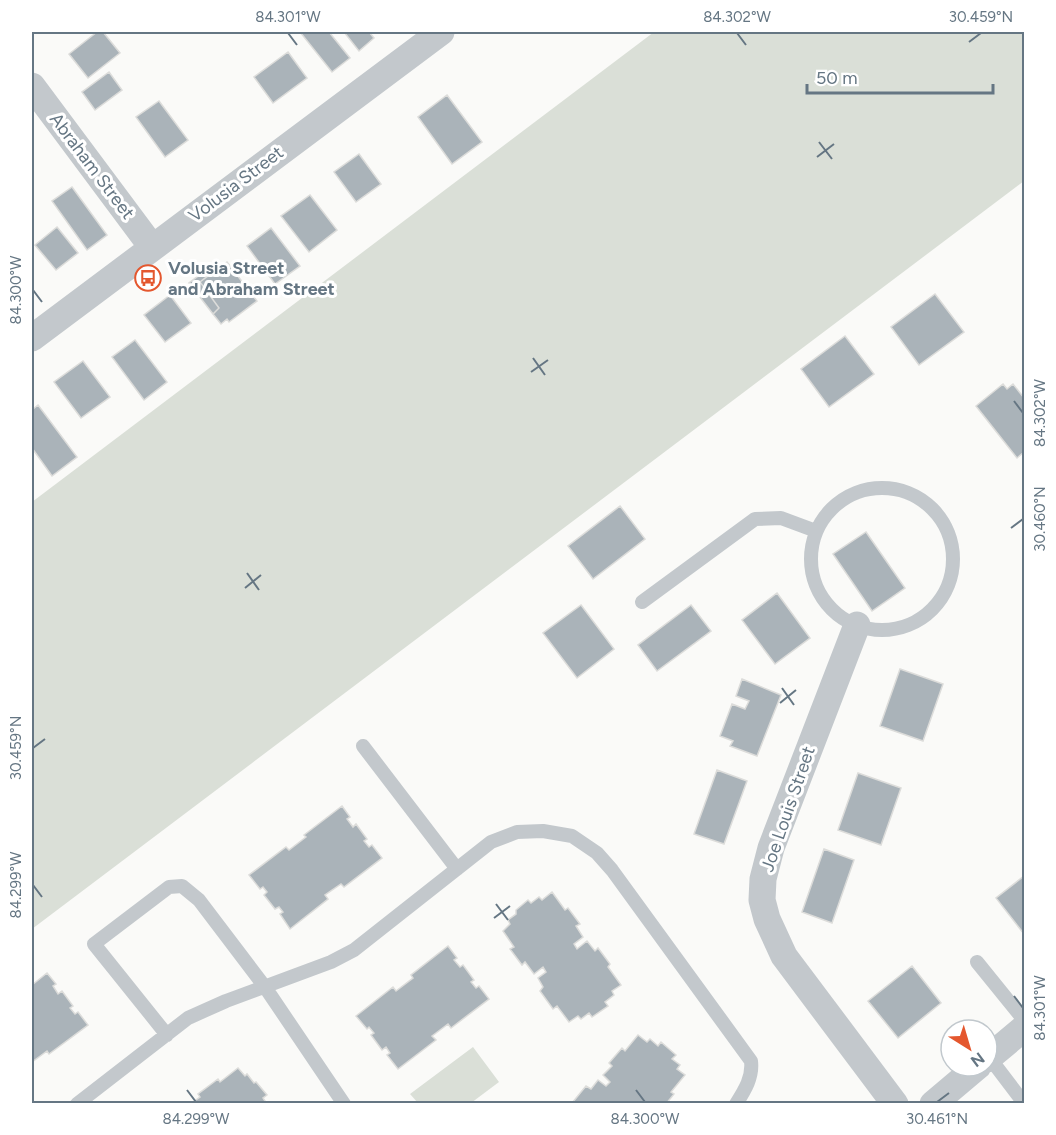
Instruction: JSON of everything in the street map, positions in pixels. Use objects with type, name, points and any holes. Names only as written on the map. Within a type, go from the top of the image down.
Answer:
[{"type":"street","name":"Volusia Street","points":[[32,338],[425,36]]},
{"type":"street","name":"Abraham Street","points":[[34,96],[152,247]]},
{"type":"street","name":"Joe Louis Street","points":[[857,625],[771,848],[763,879],[762,900],[767,919],[784,957],[895,1104]]},
{"type":"street","points":[[999,1049],[1024,1028]]},
{"type":"street","points":[[933,1104],[964,1078]]},
{"type":"lane","points":[[890,487],[914,494],[934,508],[949,531],[954,555],[951,580],[939,602],[917,622],[893,630],[868,629],[844,620],[826,604],[813,580],[810,556],[816,531],[829,510],[849,495],[864,489],[890,487]]},
{"type":"lane","points":[[642,602],[755,519],[781,518],[816,531]]},
{"type":"lane","points":[[363,746],[457,868]]},
{"type":"lane","points":[[76,1104],[188,1018],[226,1001],[331,962],[354,950],[491,842],[517,832],[543,831],[573,836],[597,853],[612,870],[751,1060],[752,1071],[736,1104]]},
{"type":"lane","points":[[167,1035],[94,944],[169,887],[182,886],[199,900],[265,987],[344,1104]]},
{"type":"lane","points":[[977,962],[1024,1020]]},
{"type":"lane","points":[[999,1076],[1024,1102]]},
{"type":"shaded area","points":[[654,32],[1024,32],[1024,181],[32,929],[32,502]]},
{"type":"shaded area","points":[[473,1047],[499,1082],[471,1103],[418,1103],[410,1094]]},
{"type":"building","points":[[97,32],[103,32],[120,53],[88,78],[69,54]]},
{"type":"building","points":[[300,32],[329,32],[350,58],[332,72]]},
{"type":"building","points":[[344,32],[369,32],[374,38],[359,51]]},
{"type":"building","points":[[288,52],[307,78],[273,103],[254,77]]},
{"type":"building","points":[[109,72],[122,90],[95,110],[82,92]]},
{"type":"building","points":[[447,95],[482,142],[452,164],[418,117]]},
{"type":"building","points":[[159,101],[188,140],[165,157],[136,117]]},
{"type":"building","points":[[359,154],[381,184],[356,202],[334,172]]},
{"type":"building","points":[[72,187],[107,235],[87,250],[52,201]]},
{"type":"building","points":[[310,195],[337,230],[309,252],[281,216]]},
{"type":"building","points":[[57,227],[78,253],[56,270],[35,245]]},
{"type":"building","points":[[271,228],[300,266],[275,284],[247,246]]},
{"type":"building","points":[[227,262],[257,301],[229,322],[227,319],[221,324],[213,314],[219,308],[200,282]]},
{"type":"building","points":[[214,264],[217,269],[200,282],[219,308],[213,314],[189,283]]},
{"type":"building","points":[[935,294],[964,332],[919,365],[891,327]]},
{"type":"building","points":[[170,295],[191,323],[165,342],[144,315]]},
{"type":"building","points":[[845,336],[874,374],[829,407],[801,369]]},
{"type":"building","points":[[135,340],[167,382],[144,400],[112,357]]},
{"type":"building","points":[[83,361],[110,397],[81,418],[54,382]]},
{"type":"building","points":[[1003,384],[1007,389],[1013,384],[1024,398],[1024,452],[1017,458],[976,406]]},
{"type":"building","points":[[38,405],[77,457],[52,476],[32,448],[32,410]]},
{"type":"building","points":[[620,506],[645,539],[593,579],[568,546]]},
{"type":"building","points":[[866,532],[905,588],[872,611],[833,554]]},
{"type":"building","points":[[777,593],[810,638],[775,664],[742,620]]},
{"type":"building","points":[[581,605],[614,649],[577,678],[543,633]]},
{"type":"building","points":[[691,605],[711,631],[657,671],[638,645]]},
{"type":"building","points":[[900,669],[943,684],[923,741],[880,726]]},
{"type":"building","points":[[742,679],[781,695],[757,756],[730,746],[733,741],[720,736],[732,704],[745,709],[749,701],[736,696]]},
{"type":"building","points":[[717,770],[747,781],[724,844],[694,834]]},
{"type":"building","points":[[858,773],[901,788],[881,845],[838,830]]},
{"type":"building","points":[[342,806],[350,817],[347,819],[353,827],[356,824],[367,839],[364,841],[369,847],[372,845],[382,858],[344,887],[341,884],[325,895],[328,899],[290,929],[280,914],[283,912],[279,907],[275,909],[264,895],[267,892],[263,887],[260,889],[249,875],[286,847],[289,850],[306,837],[304,835]]},
{"type":"building","points":[[824,849],[854,860],[832,923],[802,912]]},
{"type":"building","points":[[1024,876],[1024,934],[996,898]]},
{"type":"building","points":[[552,892],[565,910],[568,908],[580,924],[576,926],[583,937],[574,944],[577,949],[587,941],[595,951],[598,948],[621,985],[612,991],[614,995],[605,1002],[608,1006],[592,1017],[589,1013],[581,1019],[578,1016],[569,1022],[557,1006],[553,1009],[540,991],[543,987],[538,978],[546,972],[543,967],[534,974],[525,962],[522,965],[510,949],[514,947],[503,931],[510,924],[508,920],[516,914],[516,910],[528,900],[531,903],[539,897],[542,900]]},
{"type":"building","points":[[448,946],[457,958],[454,960],[460,967],[463,965],[474,980],[471,982],[476,988],[479,986],[489,999],[451,1028],[448,1024],[432,1036],[436,1040],[398,1069],[387,1055],[390,1053],[386,1047],[382,1050],[371,1035],[374,1033],[369,1027],[367,1029],[356,1016],[393,987],[396,991],[413,978],[411,975]]},
{"type":"building","points":[[912,966],[941,1003],[898,1038],[868,1001]]},
{"type":"building","points":[[47,973],[56,984],[53,986],[58,994],[62,991],[73,1006],[70,1008],[75,1014],[78,1012],[88,1025],[49,1054],[47,1051],[32,1062],[32,985]]},
{"type":"building","points":[[638,1035],[647,1042],[650,1039],[658,1046],[661,1042],[676,1055],[672,1059],[680,1065],[677,1069],[685,1075],[671,1092],[674,1094],[666,1104],[572,1103],[586,1086],[591,1089],[598,1080],[606,1086],[610,1082],[603,1075],[612,1066],[609,1063],[622,1048],[625,1051]]},
{"type":"building","points":[[238,1068],[254,1083],[256,1082],[267,1095],[263,1098],[267,1104],[195,1104],[193,1102],[200,1097],[198,1094],[218,1079],[220,1082]]},
{"type":"place","name":"Volusia Street and Abraham Street","points":[[148,278]]}]
